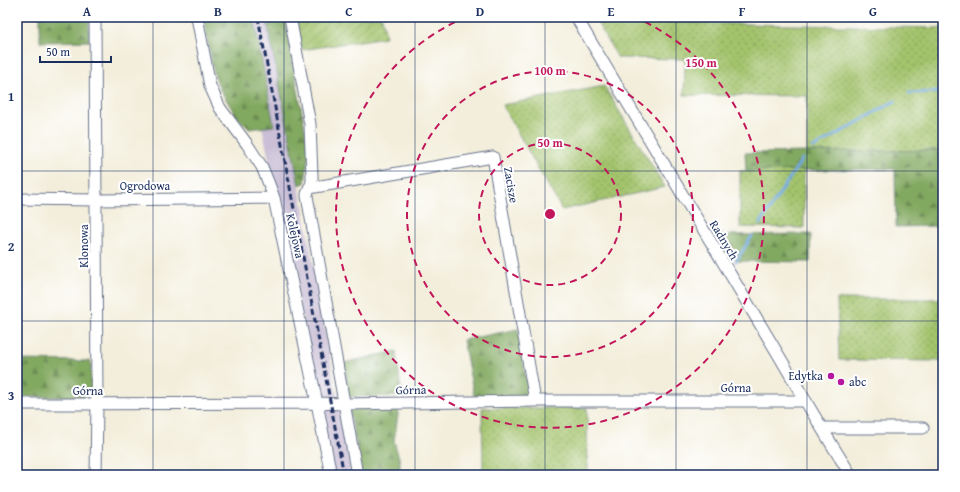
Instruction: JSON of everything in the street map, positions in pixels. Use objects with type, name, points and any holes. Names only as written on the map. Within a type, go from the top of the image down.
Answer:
[{"type":"street","name":"Klonowa","points":[[95,17],[97,200],[96,475]]},
{"type":"street","name":"Kolejowa","points":[[197,17],[210,86],[220,108],[262,167],[274,198],[331,475]]},
{"type":"street","name":"Kolejowa","points":[[290,17],[310,124],[312,176],[307,196],[357,475]]},
{"type":"street","name":"Radnych","points":[[576,17],[851,475]]},
{"type":"street","name":"Zacisze","points":[[310,188],[493,156],[535,401]]},
{"type":"street","name":"Ogrodowa","points":[[17,199],[97,200],[274,198]]},
{"type":"street","name":"Górna","points":[[17,404],[344,404],[535,401],[806,401]]},
{"type":"street","points":[[822,428],[923,428]]},
{"type":"shaded area","points":[[254,17],[266,17],[299,185],[338,399],[324,400],[319,397],[262,127],[274,126]]},
{"type":"shaded area","points":[[336,407],[340,410],[352,475],[334,475],[322,412],[325,408]]},
{"type":"green space","points":[[40,17],[89,17],[89,41],[40,42]]},
{"type":"green space","points":[[203,17],[254,17],[274,126],[249,129],[236,116],[220,89],[214,74]]},
{"type":"green space","points":[[266,17],[285,17],[309,152],[305,183],[299,185]]},
{"type":"green space","points":[[296,17],[382,17],[386,37],[302,50]]},
{"type":"green space","points":[[596,21],[943,28],[943,150],[807,152],[807,96],[684,95],[685,59],[618,58]]},
{"type":"green space","points":[[604,86],[665,187],[562,210],[502,105]]},
{"type":"green space","points":[[943,150],[943,226],[896,227],[895,169],[746,171],[745,153]]},
{"type":"green space","points":[[804,170],[804,228],[740,227],[740,171]]},
{"type":"green space","points":[[811,234],[810,262],[737,261],[721,235]]},
{"type":"green space","points":[[837,299],[943,299],[943,361],[839,360]]},
{"type":"green space","points":[[518,329],[529,396],[474,396],[463,340]]},
{"type":"green space","points":[[396,351],[402,396],[349,397],[343,363]]},
{"type":"green space","points":[[17,360],[91,361],[91,397],[17,397]]},
{"type":"green space","points":[[482,408],[587,408],[588,475],[483,475]]},
{"type":"green space","points":[[349,409],[399,409],[394,441],[400,461],[400,475],[362,475]]},
{"type":"waterway","points":[[909,93],[943,92]]},
{"type":"waterway","points":[[813,148],[895,101]]},
{"type":"waterway","points":[[760,224],[802,159]]},
{"type":"waterway","points":[[736,261],[752,236]]},
{"type":"railway","points":[[258,17],[344,475]]},
{"type":"place","name":"Edytka","points":[[831,376]]},
{"type":"place","name":"abc","points":[[841,382]]}]
